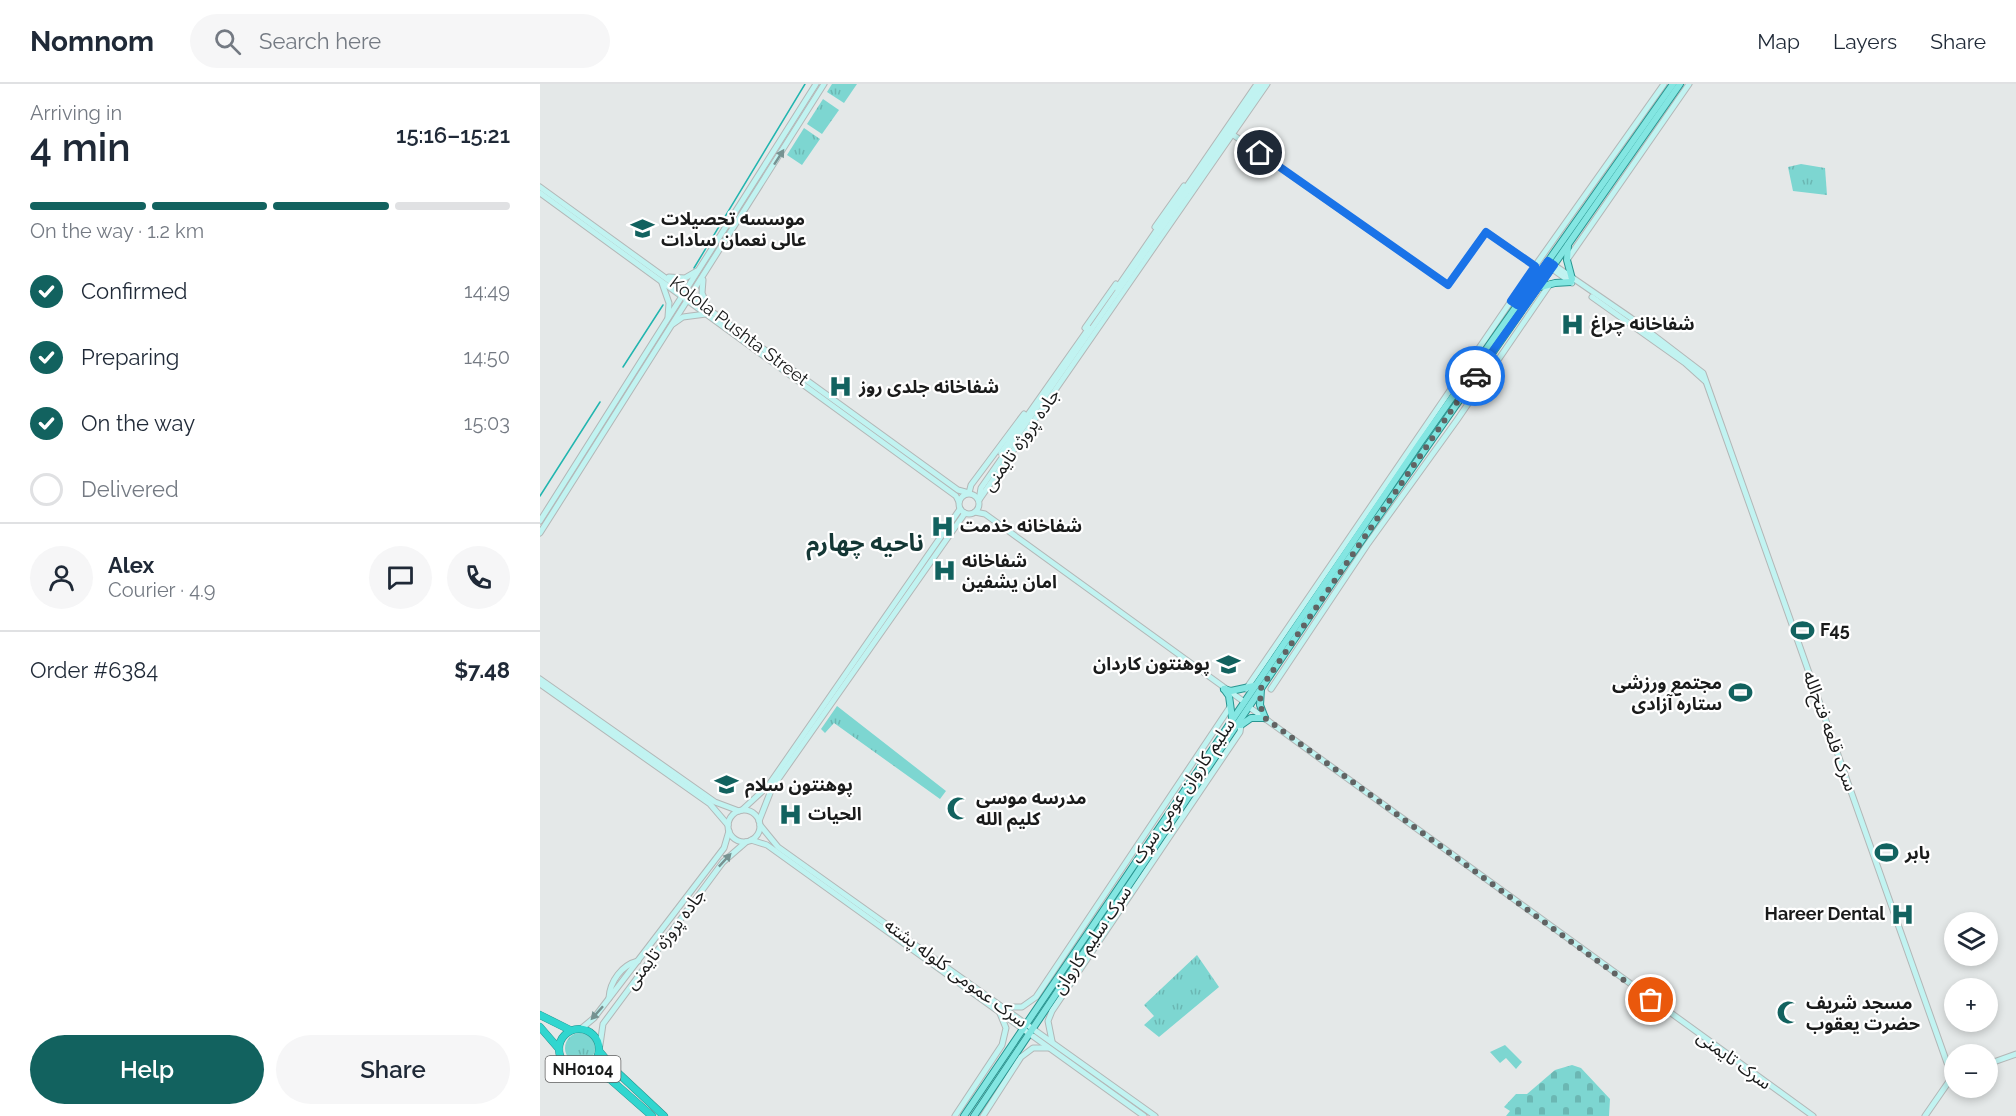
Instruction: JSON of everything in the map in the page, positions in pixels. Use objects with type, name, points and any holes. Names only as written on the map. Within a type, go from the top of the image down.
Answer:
[{"type":"highway","name":"NH0104","points":[[540,1015],[570,1030]]},
{"type":"highway","name":"NH0104","points":[[540,1027],[559,1049],[564,1063],[570,1067],[586,1068],[611,1080],[652,1116]]},
{"type":"highway","name":"NH0104","points":[[559,1049],[564,1035],[570,1030],[582,1028],[590,1031],[600,1049],[664,1116]]},
{"type":"highway","name":"NH0104","points":[[586,1068],[593,1065],[600,1049]]},
{"type":"main road","points":[[540,521],[687,296],[816,84]]},
{"type":"main road","points":[[824,84],[701,272],[702,292],[708,311],[956,496],[962,508],[985,514],[1177,651],[1246,704],[1261,688],[1423,445],[1537,289],[1550,264],[1684,86]]},
{"type":"main road","name":"جاده پروژه تایمنی","points":[[975,512],[981,488],[1227,131],[1255,84]]},
{"type":"main road","name":"جاده پروژه تایمنی","points":[[962,508],[962,496],[969,493],[971,485],[1262,84]]},
{"type":"main road","name":"جاده پروژه تایمنی","points":[[1227,131],[1267,84]]},
{"type":"main road","points":[[1514,303],[1535,266],[1664,84]]},
{"type":"main road","name":"سلیم کاروان عومي سړک","points":[[964,1116],[1005,1047],[1025,1025],[1040,998],[1152,843],[1197,764],[1237,722],[1254,682],[1267,661],[1423,445],[1514,303],[1550,264],[1673,84]]},
{"type":"main road","points":[[1567,260],[1684,86]]},
{"type":"main road","points":[[1227,131],[1448,285],[1486,232],[1535,266]]},
{"type":"main road","name":"Kolola Pushta Street","points":[[540,187],[862,423],[958,490],[969,493],[979,501]]},
{"type":"main road","points":[[540,193],[663,279],[685,278],[701,272]]},
{"type":"main road","points":[[1537,289],[1550,284],[1571,281],[1567,260],[1568,243]]},
{"type":"main road","name":"سرک قلعه فتح‌الله","points":[[1550,264],[1706,382],[1944,1051]]},
{"type":"main road","points":[[663,279],[669,303],[669,323]]},
{"type":"main road","points":[[1271,689],[1366,546],[1457,420],[1550,284]]},
{"type":"main road","points":[[669,323],[708,311]]},
{"type":"main road","points":[[1519,313],[1526,318]]},
{"type":"main road","points":[[1267,661],[1414,445],[1487,343]]},
{"type":"main road","points":[[540,533],[570,478]]},
{"type":"main road","points":[[979,501],[985,514]]},
{"type":"main road","points":[[728,828],[731,816],[768,786],[828,712],[962,508]]},
{"type":"main road","points":[[540,679],[710,804],[736,840],[749,841],[758,834],[766,799],[786,773],[800,745],[962,508]]},
{"type":"main road","points":[[1224,689],[1231,691],[1246,689],[1254,682]]},
{"type":"main road","points":[[540,684],[578,708]]},
{"type":"main road","points":[[1224,689],[1229,696],[1230,707],[1237,722],[1251,718],[1265,718],[1260,705],[1261,688]]},
{"type":"main road","name":"سرک تایمنی","points":[[1246,704],[1617,976],[1813,1116]]},
{"type":"main road","points":[[955,1116],[1005,1047],[1006,1028],[1000,1008],[1022,1007],[1040,998],[1197,764],[1230,707]]},
{"type":"main road","points":[[595,721],[715,802],[752,812],[759,823]]},
{"type":"main road","name":"سرک سلیم کاروان","points":[[974,1116],[1018,1055],[1152,843],[1226,746],[1237,722]]},
{"type":"main road","points":[[1053,1042],[1048,1030],[1052,1011],[1226,746]]},
{"type":"main road","name":"سرک عمومی کلوله پشته","points":[[759,823],[778,846],[1000,1008]]},
{"type":"main road","name":"جاده پروژه تایمنی","points":[[582,1028],[639,960],[724,848],[728,828]]},
{"type":"main road","name":"جاده پروژه تایمنی","points":[[600,1049],[603,1024],[618,1003],[723,862],[749,841]]},
{"type":"main road","name":"سرک عمومی کلوله پشته","points":[[749,841],[767,845],[1000,1008],[1053,1042],[1155,1116]]},
{"type":"main road","points":[[1050,1004],[1052,1011]]},
{"type":"main road","name":"سرک عمومی کلوله پشته","points":[[1032,1030],[1052,1049],[1144,1116]]},
{"type":"main road","points":[[983,1116],[1018,1055],[1033,1048],[1052,1049]]},
{"type":"main road","points":[[1998,1060],[2016,1054]]},
{"type":"main road","points":[[1925,1116],[1944,1089]]},
{"type":"green space","points":[[832,84],[857,84],[844,103],[827,92]]},
{"type":"green space","points":[[823,99],[839,110],[822,134],[807,124]]},
{"type":"green space","points":[[804,128],[820,139],[802,165],[787,155]]},
{"type":"green space","points":[[1801,164],[1825,168],[1827,195],[1793,191],[1788,167]]},
{"type":"green space","points":[[837,706],[946,791],[940,799],[834,723],[825,733],[821,729]]},
{"type":"green space","points":[[1197,955],[1219,987],[1159,1037],[1144,1025],[1154,1016],[1144,1005]]},
{"type":"green space","points":[[580,1033],[586,1034],[594,1042],[594,1054],[586,1062],[580,1063],[574,1062],[566,1054],[565,1048],[566,1042],[574,1034]]},
{"type":"green space","points":[[1505,1045],[1522,1062],[1516,1069],[1506,1058],[1500,1063],[1490,1052]]},
{"type":"green space","points":[[1572,1065],[1581,1068],[1610,1099],[1609,1116],[1506,1116],[1510,1111],[1504,1107],[1516,1094],[1527,1094],[1555,1070]]},
{"type":"waterway","points":[[694,268],[805,84]]},
{"type":"waterway","points":[[623,367],[663,305]]},
{"type":"waterway","points":[[540,496],[600,402]]},
{"type":"way so far","points":[[1475,376],[1261,688],[1261,711],[1265,718],[1651,1000]]},
{"type":"place","name":"موسسه تحصیلات عالی نعمان سادات","points":[[643,229]]},
{"type":"place","name":"شفاخانه چراغ","points":[[1573,324]]},
{"type":"place","name":"شفاخانه جلدی روز","points":[[841,387]]},
{"type":"place","name":"شفاخانه خدمت","points":[[942,526]]},
{"type":"place","name":"شفاخانه امان یشفین","points":[[944,571]]},
{"type":"place","name":"F45","points":[[1802,630]]},
{"type":"place","name":"پوهنتون کاردان","points":[[1228,664]]},
{"type":"place","name":"مجتمع ورزشی ستاره آزادی","points":[[1740,693]]},
{"type":"place","name":"پوهنتون سلام","points":[[727,785]]},
{"type":"place","name":"مدرسه موسی کلیم الله","points":[[958,808]]},
{"type":"place","name":"الحیات","points":[[790,814]]},
{"type":"place","name":"بابر","points":[[1887,853]]},
{"type":"place","name":"Hareer Dental","points":[[1903,914]]},
{"type":"place","name":"مسجد شریف حضرت یعقوب","points":[[1788,1013]]},
{"type":"district","name":"ناحیه چهارم","points":[[865,543]]},
{"type":"route","points":[[1260,153],[1448,285],[1486,232],[1535,266],[1511,301],[1517,305],[1548,261],[1554,265],[1475,376]]}]
